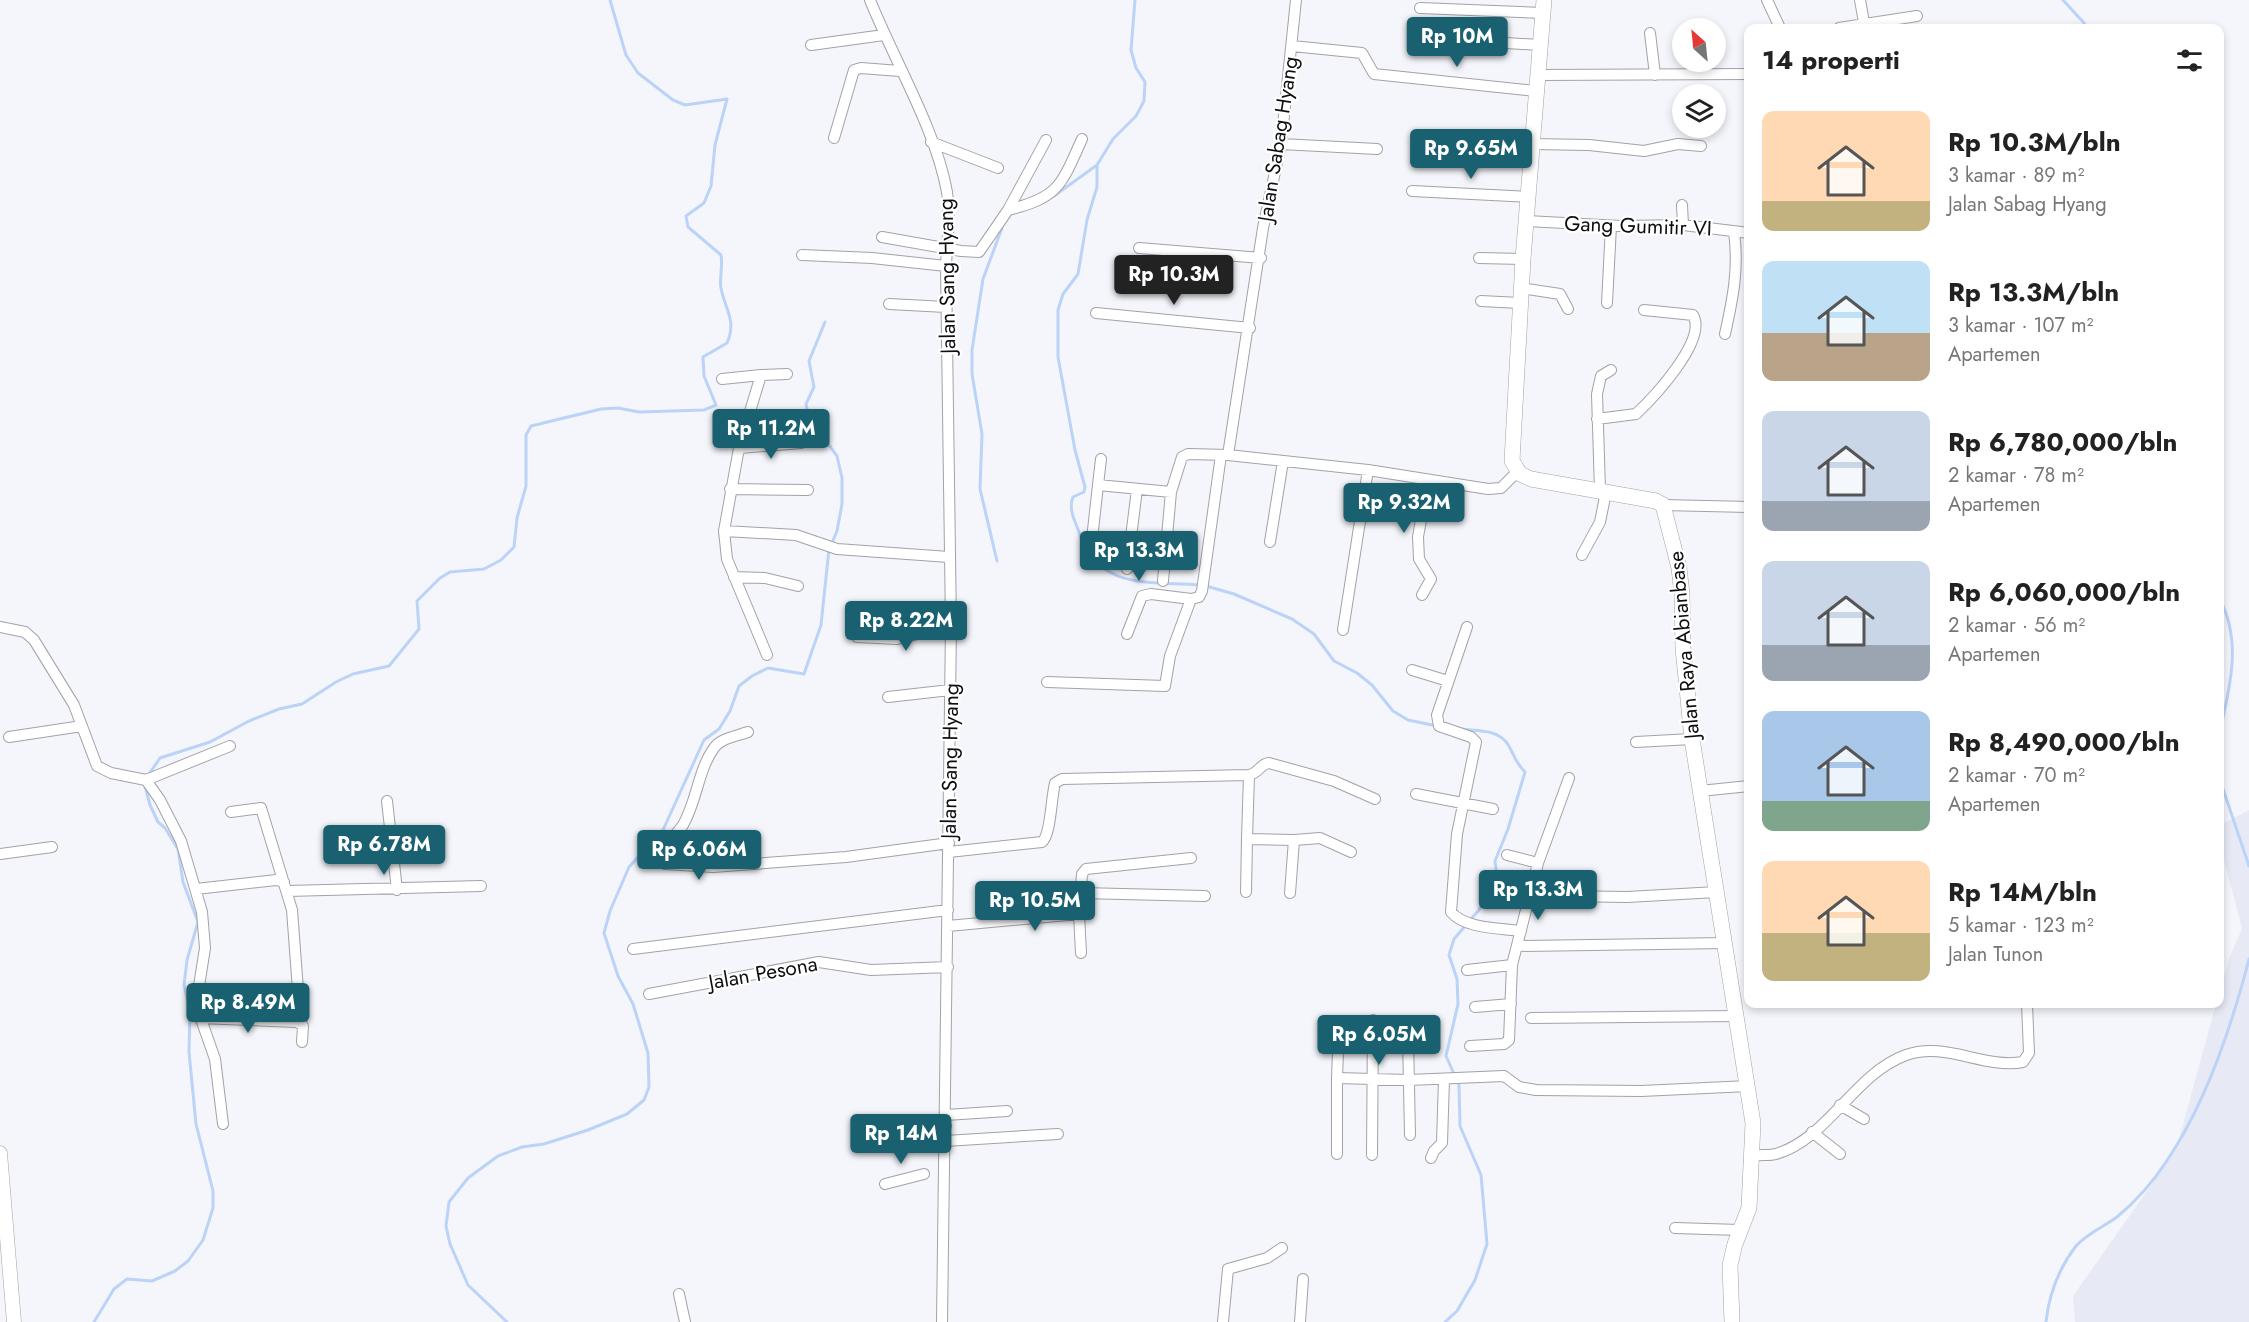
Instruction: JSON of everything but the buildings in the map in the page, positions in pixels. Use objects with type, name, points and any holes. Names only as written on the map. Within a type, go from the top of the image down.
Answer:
[{"type":"main road","points":[[1543,7],[1523,259],[1512,461],[1517,471],[1531,479],[1603,491],[1663,505]]},
{"type":"main road","name":"Jalan Raya Abianbase","points":[[1663,505],[1674,539],[1682,594],[1683,648],[1692,739],[1749,1086],[1753,1156],[1751,1201],[1731,1258],[1732,1322]]},
{"type":"street","name":"Jalan Sang Hyang","points":[[870,0],[931,141],[948,200],[946,307],[950,383],[951,626],[942,1322]]},
{"type":"street","name":"Jalan Sabag Hyang","points":[[1047,682],[1166,686],[1170,656],[1191,599],[1199,597],[1202,591],[1224,455],[1250,328],[1261,258],[1263,228],[1281,144],[1296,0]]},
{"type":"street","points":[[1767,0],[1778,24]]},
{"type":"street","points":[[1860,0],[1865,24]]},
{"type":"street","points":[[1420,8],[1543,7]]},
{"type":"street","points":[[1871,24],[1917,16]]},
{"type":"street","points":[[1650,33],[1655,75]]},
{"type":"street","points":[[811,45],[884,35]]},
{"type":"street","points":[[1474,40],[1540,45]]},
{"type":"street","points":[[1292,46],[1362,53],[1374,74],[1536,91]]},
{"type":"street","points":[[834,138],[854,70],[861,68],[900,71]]},
{"type":"street","points":[[1537,75],[1744,74]]},
{"type":"street","points":[[882,237],[979,252],[1008,210],[1046,140]]},
{"type":"street","points":[[1008,210],[1034,204],[1061,185],[1082,140]]},
{"type":"street","points":[[931,141],[998,168]]},
{"type":"street","points":[[1281,144],[1377,149]]},
{"type":"street","points":[[1448,151],[1532,151],[1589,145],[1644,151],[1678,144],[1701,146]]},
{"type":"street","points":[[1412,191],[1529,197]]},
{"type":"street","points":[[1682,206],[1683,225]]},
{"type":"street","name":"Gang Gumitir VI","points":[[1527,221],[1611,226],[1683,225],[1744,233]]},
{"type":"street","points":[[1607,303],[1611,226]]},
{"type":"street","points":[[1725,334],[1738,262],[1734,232]]},
{"type":"street","points":[[1139,248],[1261,258]]},
{"type":"street","points":[[802,255],[872,258],[946,266]]},
{"type":"street","points":[[1479,258],[1523,259]]},
{"type":"street","points":[[1481,301],[1560,294],[1568,309]]},
{"type":"street","points":[[889,304],[946,307]]},
{"type":"street","points":[[1597,418],[1636,414],[1672,375],[1690,345],[1696,321],[1693,315],[1644,310]]},
{"type":"street","points":[[1096,313],[1250,328]]},
{"type":"street","points":[[1582,555],[1600,522],[1603,491],[1597,418],[1598,384],[1601,376],[1611,370]]},
{"type":"street","points":[[722,379],[787,374]]},
{"type":"street","points":[[761,375],[739,448],[730,489],[724,531],[724,550],[767,655]]},
{"type":"street","points":[[739,448],[801,443]]},
{"type":"street","points":[[1162,581],[1171,492],[1184,455],[1224,455],[1368,470],[1498,489],[1517,471]]},
{"type":"street","points":[[1092,539],[1101,459]]},
{"type":"street","points":[[1270,542],[1283,461]]},
{"type":"street","points":[[1343,630],[1368,470]]},
{"type":"street","points":[[1422,595],[1431,579],[1419,559],[1418,537],[1428,480]]},
{"type":"street","points":[[1098,485],[1171,492]]},
{"type":"street","points":[[730,489],[808,490]]},
{"type":"street","points":[[1127,569],[1137,489]]},
{"type":"street","points":[[1663,505],[1744,507]]},
{"type":"street","points":[[724,531],[796,535],[837,549],[949,557]]},
{"type":"street","points":[[734,577],[765,578],[798,586]]},
{"type":"street","points":[[1127,634],[1140,599],[1145,595],[1191,599]]},
{"type":"street","points":[[857,637],[897,639],[951,626]]},
{"type":"street","points":[[0,627],[25,632],[34,640],[74,705],[94,761],[100,770],[146,780],[230,746]]},
{"type":"street","points":[[1467,627],[1437,715],[1439,726],[1471,737],[1476,742],[1457,834],[1455,888],[1451,904],[1453,915],[1470,923],[1521,931]]},
{"type":"street","points":[[1412,670],[1448,681]]},
{"type":"street","points":[[888,697],[950,690]]},
{"type":"street","points":[[9,737],[82,726]]},
{"type":"street","points":[[748,732],[715,746],[702,769],[694,800],[682,826],[662,852],[661,860],[665,864],[713,867],[949,847],[1042,842],[1049,833],[1049,805],[1055,783],[1062,779],[1249,775],[1257,773],[1263,765],[1269,763],[1334,781],[1375,799]]},
{"type":"street","points":[[1636,742],[1692,739]]},
{"type":"street","points":[[1246,892],[1249,775]]},
{"type":"street","points":[[1470,1046],[1507,1043],[1512,965],[1538,863],[1569,778]]},
{"type":"street","points":[[146,780],[160,800],[181,841],[202,912],[205,948],[200,986],[195,996],[199,1018],[215,1059],[223,1124]]},
{"type":"street","points":[[1700,791],[1744,787]]},
{"type":"street","points":[[1416,794],[1493,809]]},
{"type":"street","points":[[387,801],[397,890]]},
{"type":"street","points":[[231,812],[261,808],[292,910],[298,990]]},
{"type":"street","points":[[1247,839],[1320,838],[1351,852]]},
{"type":"street","points":[[1290,893],[1294,840]]},
{"type":"street","points":[[0,854],[52,847]]},
{"type":"street","points":[[1507,855],[1538,863]]},
{"type":"street","points":[[1081,953],[1079,914],[1082,874],[1086,869],[1191,858]]},
{"type":"street","points":[[196,889],[276,880],[286,887],[397,890],[481,886]]},
{"type":"street","points":[[1508,888],[1530,892]]},
{"type":"street","points":[[1560,896],[1627,897],[1717,892]]},
{"type":"street","points":[[1082,893],[1205,896]]},
{"type":"street","points":[[633,949],[948,910]]},
{"type":"street","points":[[948,927],[1079,914]]},
{"type":"street","points":[[1517,946],[1726,942]]},
{"type":"street","name":"Jalan Pesona","points":[[649,993],[819,962],[871,970],[948,967]]},
{"type":"street","points":[[1467,970],[1512,965]]},
{"type":"street","points":[[1475,1007],[1511,1004]]},
{"type":"street","points":[[1753,1156],[1776,1154],[1812,1132],[1864,1082],[1887,1066],[1915,1052],[1943,1051],[2004,1063],[2023,1062],[2029,1053],[2027,1008]]},
{"type":"street","points":[[1531,1018],[1738,1016]]},
{"type":"street","points":[[199,1018],[297,1022],[303,1026],[302,1042]]},
{"type":"street","points":[[1372,1155],[1374,1020]]},
{"type":"street","points":[[1336,1154],[1339,1024]]},
{"type":"street","points":[[1408,1037],[1410,1135]]},
{"type":"street","points":[[1337,1078],[1409,1080],[1504,1076],[1519,1087],[1536,1090],[1641,1090],[1749,1086]]},
{"type":"street","points":[[1431,1158],[1442,1143],[1446,1079]]},
{"type":"street","points":[[1840,1105],[1864,1119]]},
{"type":"street","points":[[946,1114],[1007,1111]]},
{"type":"street","points":[[877,1134],[946,1126]]},
{"type":"street","points":[[1812,1132],[1840,1154]]},
{"type":"street","points":[[945,1141],[1058,1134]]},
{"type":"street","points":[[0,1153],[14,1322]]},
{"type":"street","points":[[885,1184],[924,1174]]},
{"type":"street","points":[[1675,1228],[1740,1230]]},
{"type":"street","points":[[1223,1322],[1228,1269],[1267,1258],[1282,1248]]},
{"type":"street","points":[[1300,1322],[1303,1279]]},
{"type":"street","points":[[679,1294],[685,1322]]},
{"type":"shaded area","points":[[2249,810],[2249,1322],[2075,1322],[2073,1296],[2176,1150],[2215,1008],[2224,1008],[2224,976],[2242,928],[2224,860],[2224,823]]},
{"type":"waterway","points":[[147,777],[160,758],[210,742],[249,721],[279,709],[302,704],[353,674],[389,666],[419,629],[417,601],[440,578],[450,572],[484,569],[501,560],[514,547],[517,518],[526,486],[526,435],[531,426],[601,409],[618,408],[639,412],[704,410],[716,405],[704,376],[703,357],[727,343],[730,335],[731,321],[721,285],[721,255],[688,227],[686,216],[704,203],[711,186],[715,145],[727,99],[685,105],[673,100],[638,73],[626,55],[610,0]]},
{"type":"waterway","points":[[1054,196],[1097,165],[1113,139],[1136,116],[1144,101],[1145,82],[1136,68],[1131,50],[1135,0]]},
{"type":"waterway","points":[[2063,0],[2084,24]]},
{"type":"waterway","points":[[1097,165],[1097,187],[1087,220],[1078,274],[1063,294],[1058,310],[1058,357],[1075,450],[1085,487],[1084,492],[1073,497],[1071,506],[1073,515],[1088,551],[1099,565],[1113,574],[1145,582],[1200,585]]},
{"type":"waterway","points":[[997,561],[980,489],[982,434],[972,374],[972,350],[983,279],[1002,228]]},
{"type":"waterway","points":[[825,322],[809,361],[814,387],[806,404],[809,418],[837,456],[842,478],[842,504],[837,531],[832,543]]},
{"type":"waterway","points":[[507,1322],[468,1285],[450,1244],[446,1226],[449,1202],[468,1178],[498,1156],[522,1147],[544,1144],[588,1130],[627,1114],[644,1100],[649,1087],[648,1053],[633,1004],[618,976],[604,933],[610,911],[629,867],[663,830],[704,740],[719,729],[730,711],[739,686],[768,668],[804,674],[821,625],[829,549]]},
{"type":"waterway","points":[[1206,586],[1234,594],[1292,619],[1314,634],[1334,661],[1357,673],[1372,685],[1393,711],[1408,720],[1437,726]]},
{"type":"waterway","points":[[2224,609],[2231,632],[2232,648],[2230,681],[2224,712]]},
{"type":"waterway","points":[[1462,729],[1486,732],[1503,738],[1525,772],[1508,829],[1495,861],[1497,877],[1479,910],[1470,920]]},
{"type":"waterway","points":[[94,1322],[114,1289],[127,1279],[152,1281],[175,1271],[188,1261],[203,1240],[213,1208],[213,1191],[196,1124],[189,1052],[190,1010],[184,985],[187,960],[198,922],[183,882],[178,849],[165,828],[158,822],[145,786]]},
{"type":"waterway","points":[[2224,792],[2249,866]]},
{"type":"waterway","points":[[1445,1322],[1457,1311],[1475,1280],[1487,1244],[1481,1175],[1460,1126],[1459,1085],[1446,1056],[1458,1004],[1457,979],[1449,955],[1454,939],[1466,925]]},
{"type":"waterway","points":[[2046,1322],[2056,1282],[2076,1246],[2117,1217],[2137,1198],[2150,1184],[2180,1140],[2216,1064],[2249,959]]}]
